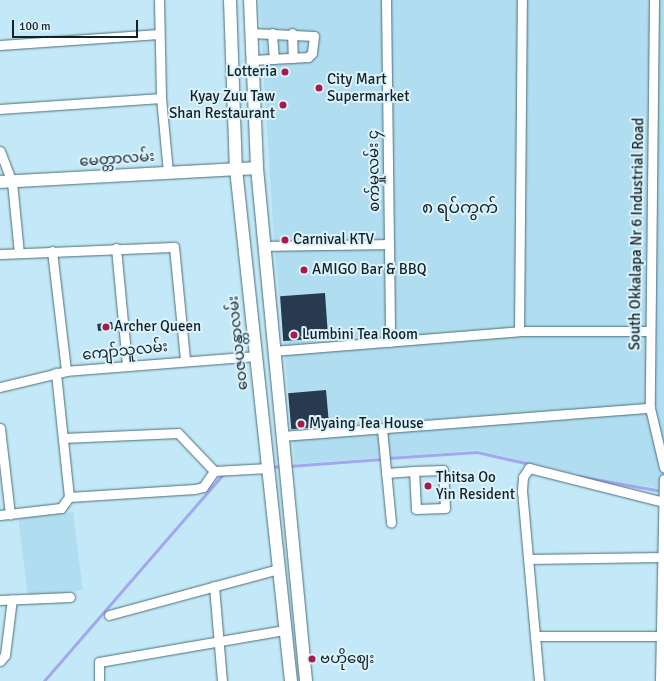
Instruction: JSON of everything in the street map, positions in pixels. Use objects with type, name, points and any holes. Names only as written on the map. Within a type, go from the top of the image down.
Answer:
[{"type":"main road","name":"ဝေဇယန္တာလမ်း","points":[[230,0],[236,169],[284,630],[291,681]]},
{"type":"main road","points":[[250,0],[256,168],[306,681]]},
{"type":"main road","name":"မေတ္တာလမ်း","points":[[6,182],[256,168]]},
{"type":"main road","points":[[274,536],[292,535]]},
{"type":"street","points":[[159,0],[161,98],[168,172]]},
{"type":"street","name":"စက်မှုလမ်း ၄","points":[[386,0],[390,342]]},
{"type":"street","points":[[519,331],[522,0]]},
{"type":"street","name":"South Okkalapa Nr 6 Industrial Road","points":[[654,0],[650,408],[664,467]]},
{"type":"street","points":[[251,33],[292,33],[314,36],[311,56],[252,60]]},
{"type":"street","points":[[272,33],[274,59]]},
{"type":"street","points":[[292,33],[293,58]]},
{"type":"street","points":[[0,46],[159,34]]},
{"type":"street","points":[[0,109],[161,98]]},
{"type":"street","points":[[0,151],[19,253]]},
{"type":"street","points":[[263,246],[389,244]]},
{"type":"street","points":[[0,254],[116,248],[174,247],[185,359]]},
{"type":"street","points":[[116,248],[127,364]]},
{"type":"street","points":[[52,251],[66,371]]},
{"type":"street","points":[[273,351],[519,331],[650,331]]},
{"type":"street","name":"ကျော်သူလမ်း","points":[[0,387],[66,371],[185,359],[255,356]]},
{"type":"street","points":[[0,515],[61,508],[70,497],[56,373]]},
{"type":"street","points":[[282,436],[650,408]]},
{"type":"street","points":[[0,428],[10,514]]},
{"type":"street","points":[[382,429],[392,523]]},
{"type":"street","points":[[63,438],[178,433],[214,471],[268,468]]},
{"type":"street","points":[[539,681],[522,492],[523,477],[529,468],[663,502]]},
{"type":"street","points":[[386,473],[414,471],[443,470],[445,508],[416,509],[414,471]]},
{"type":"street","points":[[70,497],[195,489],[203,486],[214,471]]},
{"type":"street","points":[[660,681],[664,479]]},
{"type":"street","points":[[528,559],[663,557]]},
{"type":"street","points":[[109,615],[278,569]]},
{"type":"street","points":[[214,586],[220,641],[222,681]]},
{"type":"street","points":[[0,600],[70,597]]},
{"type":"street","points":[[0,661],[5,654],[12,599]]},
{"type":"street","points":[[99,681],[99,662],[284,630]]},
{"type":"street","points":[[535,636],[661,636]]},
{"type":"shaded area","points":[[259,0],[664,0],[664,489],[582,476],[477,450],[295,464],[274,241]]},
{"type":"shaded area","points":[[73,512],[83,590],[28,597],[18,519]]},
{"type":"building","points":[[325,293],[328,338],[283,341],[280,296]]},
{"type":"building","points":[[112,322],[113,329],[98,331],[97,324]]},
{"type":"building","points":[[326,390],[329,426],[291,429],[288,393]]},
{"type":"waterway","points":[[387,458],[477,452],[530,464]]},
{"type":"waterway","points":[[289,466],[382,459]]},
{"type":"waterway","points":[[271,467],[282,466]]},
{"type":"waterway","points":[[44,681],[224,473]]},
{"type":"waterway","points":[[578,476],[662,491]]},
{"type":"place","name":"Lotteria","points":[[285,72]]},
{"type":"place","name":"City Mart Supermarket","points":[[319,88]]},
{"type":"place","name":"Kyay Zuu Taw Shan Restaurant","points":[[283,105]]},
{"type":"place","name":"Carnival KTV","points":[[285,240]]},
{"type":"place","name":"AMIGO Bar & BBQ","points":[[304,270]]},
{"type":"place","name":"Archer Queen","points":[[106,327]]},
{"type":"place","name":"Lumbini Tea Room","points":[[294,335]]},
{"type":"place","name":"Myaing Tea House","points":[[301,424]]},
{"type":"place","name":"Thitsa Oo Yin Resident","points":[[428,486]]},
{"type":"place","name":"ဗဟိုဈေး","points":[[312,659]]},
{"type":"district","name":"၈ ရပ်ကွက်","points":[[460,208]]}]
